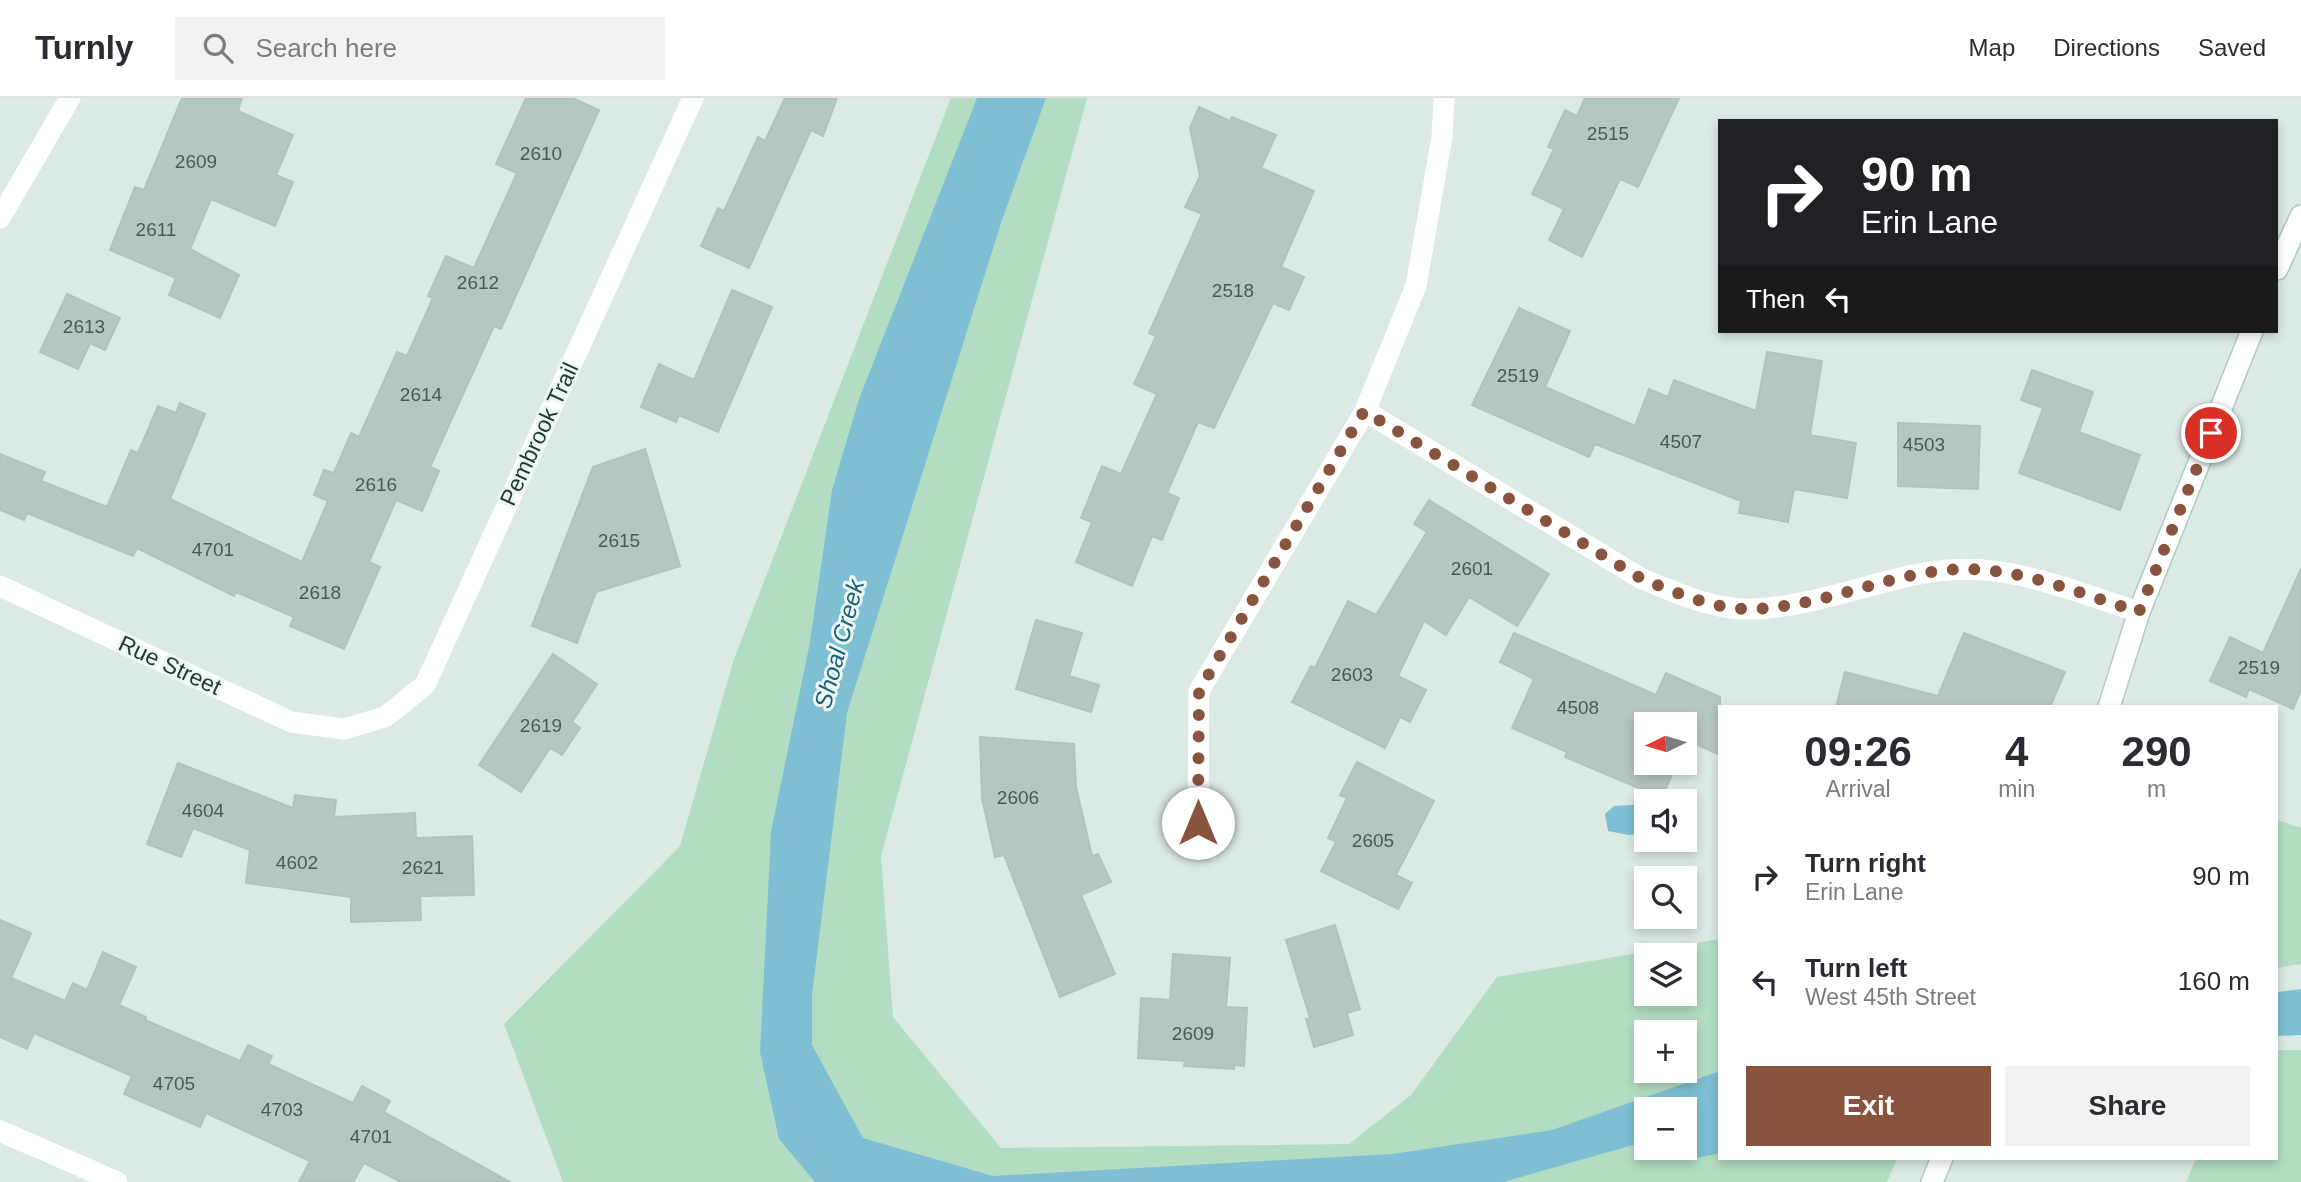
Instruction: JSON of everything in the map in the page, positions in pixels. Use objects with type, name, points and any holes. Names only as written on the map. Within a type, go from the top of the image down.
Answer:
[{"type":"street","points":[[0,218],[70,98]]},
{"type":"street","name":"Pembrook Trail","points":[[344,729],[385,717],[425,685],[693,98]]},
{"type":"street","points":[[1198,823],[1199,691],[1364,411],[1416,286],[1442,137],[1444,98]]},
{"type":"street","points":[[2278,264],[2282,243],[2301,216]]},
{"type":"street","points":[[2110,705],[2139,612],[2251,333]]},
{"type":"street","points":[[1364,411],[1642,579],[1692,599],[1748,609],[1831,598],[1891,581],[1961,570],[2008,572],[2139,612]]},
{"type":"street","name":"Rue Street","points":[[0,586],[291,722],[344,729]]},
{"type":"street","points":[[0,1131],[117,1182]]},
{"type":"street","points":[[1932,1182],[1941,1160]]},
{"type":"green space","points":[[951,98],[1087,98],[881,856],[893,1017],[1001,1148],[1349,1144],[1411,1095],[1497,977],[1634,954],[1634,1006],[1697,1006],[1697,943],[1718,939],[1718,1160],[1897,1160],[1887,1182],[563,1182],[504,1024],[680,846],[734,659]]},
{"type":"green space","points":[[2278,820],[2301,828],[2301,964],[2278,968]]},
{"type":"green space","points":[[2278,1050],[2301,1050],[2301,1182],[2186,1182],[2196,1160],[2278,1160]]},
{"type":"water","points":[[977,98],[1046,98],[1001,223],[847,713],[812,995],[812,1045],[863,1138],[993,1176],[1392,1154],[1552,1130],[1634,1101],[1634,1145],[1503,1182],[815,1182],[779,1139],[760,1052],[771,832],[810,642],[832,490],[859,399]]},
{"type":"water","points":[[1634,805],[1634,834],[1608,831],[1605,814],[1614,806]]},
{"type":"water","points":[[2301,989],[2301,1035],[2278,1036],[2278,992]]},
{"type":"water","points":[[1718,1072],[1718,1121],[1697,1127],[1697,1097],[1646,1097],[1686,1083],[1697,1083],[1697,1079]]},
{"type":"building","points":[[182,98],[242,98],[238,111],[293,135],[276,175],[293,182],[275,226],[211,199],[190,249],[239,275],[220,318],[169,295],[176,278],[110,250],[135,187],[144,190]]},
{"type":"building","points":[[526,98],[572,98],[599,110],[501,329],[494,326],[430,467],[439,471],[422,511],[396,500],[369,562],[380,567],[344,649],[290,626],[294,617],[236,592],[234,596],[137,548],[133,556],[27,513],[24,520],[0,510],[0,454],[45,472],[41,481],[107,507],[131,450],[138,453],[158,406],[176,413],[180,403],[205,414],[170,499],[302,562],[328,501],[314,495],[324,470],[334,473],[351,433],[359,437],[397,352],[407,356],[433,298],[428,296],[446,256],[474,268],[517,173],[496,164]]},
{"type":"building","points":[[785,98],[837,98],[823,136],[811,130],[749,268],[701,246],[718,208],[724,211],[758,137],[765,141]]},
{"type":"building","points":[[1585,98],[1679,98],[1638,187],[1620,179],[1582,257],[1549,240],[1564,209],[1532,194],[1554,149],[1548,147],[1565,110],[1577,116]]},
{"type":"building","points":[[1199,107],[1230,121],[1232,117],[1276,135],[1261,168],[1314,191],[1281,267],[1304,277],[1289,310],[1273,303],[1214,428],[1198,422],[1167,493],[1179,498],[1162,540],[1152,536],[1132,586],[1076,562],[1092,522],[1081,518],[1102,466],[1121,474],[1157,394],[1134,384],[1156,336],[1149,333],[1202,214],[1185,207],[1200,176],[1190,128]]},
{"type":"building","points":[[732,290],[772,307],[718,432],[679,415],[676,422],[641,407],[659,364],[694,380]]},
{"type":"building","points":[[67,294],[120,318],[105,350],[90,343],[78,369],[40,352]]},
{"type":"building","points":[[1519,308],[1570,331],[1545,387],[1635,426],[1649,389],[1668,397],[1674,380],[1756,411],[1767,352],[1822,361],[1810,435],[1856,443],[1847,498],[1794,489],[1788,522],[1739,513],[1741,501],[1595,444],[1589,457],[1472,405]]},
{"type":"building","points":[[2032,370],[2093,392],[2079,432],[2140,455],[2120,510],[2019,473],[2043,408],[2021,400]]},
{"type":"building","points":[[1898,423],[1980,426],[1978,489],[1898,486]]},
{"type":"building","points":[[645,449],[680,566],[596,592],[577,643],[532,626],[593,467]]},
{"type":"building","points":[[1429,500],[1549,574],[1517,626],[1469,597],[1446,635],[1424,621],[1398,676],[1426,690],[1410,722],[1400,717],[1385,748],[1292,702],[1311,666],[1315,668],[1348,601],[1376,615],[1427,532],[1414,524]]},
{"type":"building","points":[[2301,569],[2301,690],[2293,709],[2249,689],[2246,697],[2210,681],[2230,637],[2263,653]]},
{"type":"building","points":[[1036,620],[1082,633],[1069,676],[1099,685],[1091,712],[1016,689]]},
{"type":"building","points":[[1514,633],[1656,695],[1666,673],[1720,697],[1718,754],[1698,745],[1698,712],[1634,712],[1634,775],[1672,775],[1666,789],[1641,789],[1565,757],[1567,752],[1512,728],[1534,679],[1500,662]]},
{"type":"building","points":[[1964,633],[2065,672],[2051,705],[1837,705],[1845,672],[1938,696]]},
{"type":"building","points":[[553,654],[597,684],[572,722],[580,728],[562,755],[550,748],[521,792],[479,765]]},
{"type":"building","points":[[980,737],[1074,744],[1076,787],[1092,856],[1098,854],[1111,882],[1081,895],[1115,974],[1060,997],[1004,855],[995,857],[982,798]]},
{"type":"building","points":[[1357,762],[1434,801],[1396,875],[1412,883],[1398,909],[1321,871],[1336,842],[1328,838],[1347,798],[1340,795]]},
{"type":"building","points":[[178,763],[293,808],[295,795],[336,800],[334,817],[415,813],[416,838],[472,836],[474,895],[420,896],[421,920],[351,922],[351,897],[246,883],[250,850],[193,828],[181,857],[147,844]]},
{"type":"building","points":[[0,920],[31,933],[11,978],[65,1001],[73,983],[87,990],[103,952],[136,967],[119,1005],[146,1017],[145,1020],[240,1061],[248,1045],[272,1056],[268,1064],[353,1103],[362,1086],[390,1101],[384,1112],[510,1182],[401,1182],[364,1163],[353,1182],[299,1182],[310,1161],[206,1113],[200,1127],[124,1094],[132,1076],[34,1033],[27,1049],[0,1037]]},
{"type":"building","points":[[1335,925],[1360,1009],[1347,1013],[1353,1035],[1314,1047],[1306,1019],[1310,1018],[1286,940]]},
{"type":"building","points":[[1173,954],[1230,958],[1226,1007],[1247,1008],[1244,1066],[1234,1065],[1234,1069],[1184,1066],[1185,1061],[1138,1058],[1141,998],[1170,1000]]},
{"type":"waterway","name":"Shoal Creek","points":[[1697,1126],[1718,1121]]},
{"type":"route","points":[[1198,823],[1199,691],[1364,411],[1642,579],[1692,599],[1748,609],[1831,598],[1891,581],[1949,570],[2008,572],[2139,612],[2211,433]]}]
